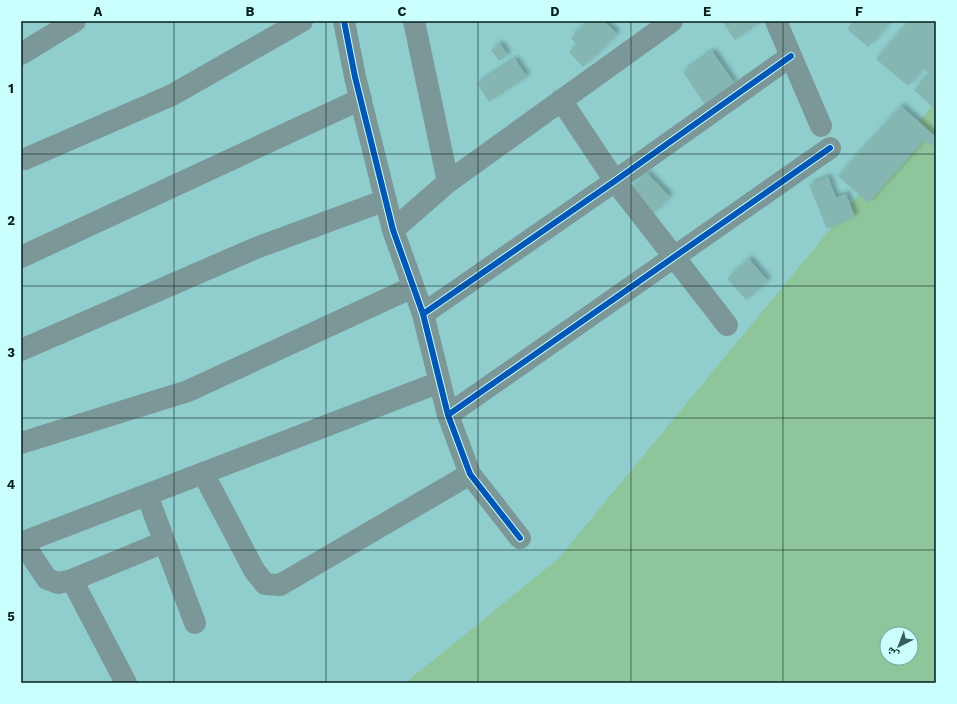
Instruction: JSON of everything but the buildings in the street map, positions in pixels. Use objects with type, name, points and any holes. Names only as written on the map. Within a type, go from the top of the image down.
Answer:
[{"type":"street","points":[[21,54],[75,21]]},
{"type":"street","points":[[25,159],[172,95],[302,21]]},
{"type":"street","points":[[344,21],[361,100],[393,230],[423,314],[448,415],[470,474],[520,538]]},
{"type":"street","points":[[414,21],[448,182]]},
{"type":"street","points":[[393,230],[448,182],[672,21]]},
{"type":"street","points":[[776,21],[821,126]]},
{"type":"street","points":[[423,314],[615,182],[791,56]]},
{"type":"street","points":[[21,257],[361,100]]},
{"type":"street","points":[[561,100],[615,182],[727,325]]},
{"type":"street","points":[[448,415],[830,148]]},
{"type":"street","points":[[21,350],[256,248],[386,200]]},
{"type":"street","points":[[21,443],[188,390],[413,287]]},
{"type":"street","points":[[164,542],[72,580],[58,583],[47,579],[22,543],[440,382]]},
{"type":"street","points":[[203,473],[254,570],[265,584],[280,585],[470,474]]},
{"type":"street","points":[[146,495],[195,623]]},
{"type":"street","points":[[72,580],[126,683]]},
{"type":"green space","points":[[936,101],[936,683],[405,683],[558,559]]},
{"type":"cycle path","points":[[344,21],[355,77],[393,230],[423,314],[448,415],[470,474],[520,538]]},
{"type":"cycle path","points":[[423,314],[615,181],[791,56]]},
{"type":"cycle path","points":[[448,415],[830,148]]}]
